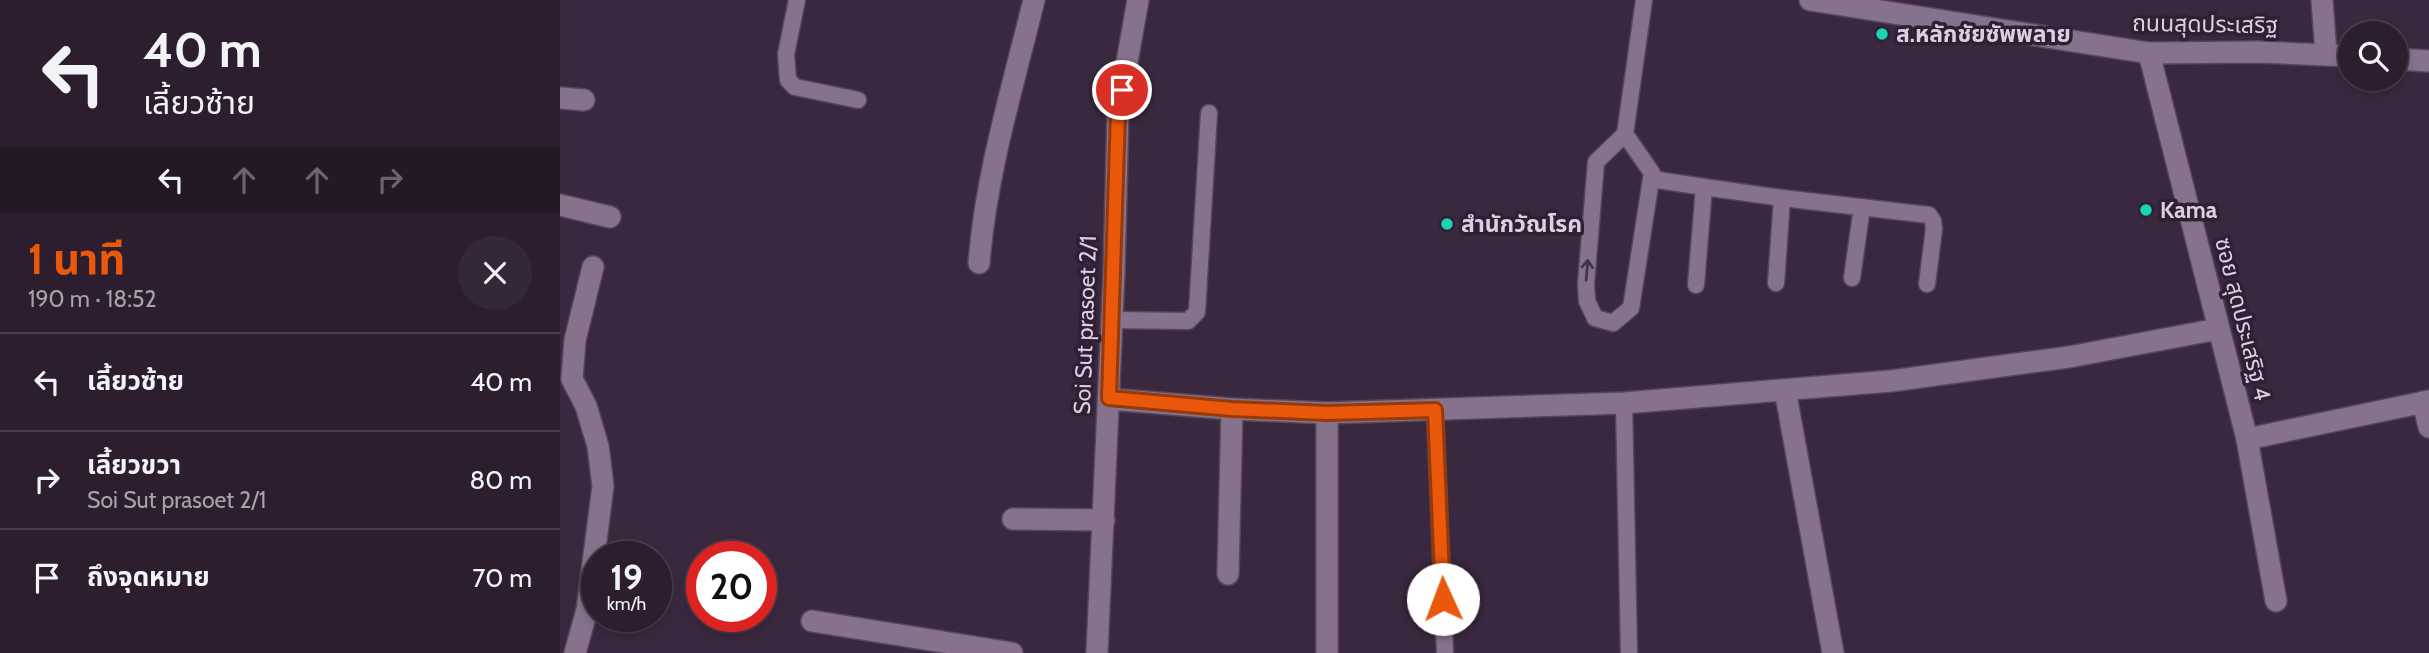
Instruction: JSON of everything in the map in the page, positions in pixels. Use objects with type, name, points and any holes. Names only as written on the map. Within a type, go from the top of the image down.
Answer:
[{"type":"street","points":[[979,263],[992,178],[1034,0]]},
{"type":"street","name":"Soi Sut prasoet 2/1","points":[[1097,653],[1118,113],[1138,0]]},
{"type":"street","name":"ถนนสุดประเสริฐ","points":[[1810,0],[2148,53],[2338,54]]},
{"type":"street","points":[[2322,0],[2326,53]]},
{"type":"street","name":"ซอย สุดประเสริฐ 4","points":[[2148,53],[2247,439],[2276,601]]},
{"type":"street","points":[[2408,60],[2429,61]]},
{"type":"street","points":[[560,98],[584,100]]},
{"type":"street","points":[[560,205],[610,217]]},
{"type":"street","points":[[575,653],[587,610],[603,486],[598,446],[586,406],[566,378],[593,267]]},
{"type":"street","points":[[1109,398],[1232,409],[1327,413],[1624,402],[1891,381],[2069,357],[2218,329]]},
{"type":"street","points":[[1785,390],[1833,653]]},
{"type":"street","points":[[2247,439],[2426,401],[2429,426]]},
{"type":"street","points":[[1228,573],[1232,409]]},
{"type":"street","points":[[1327,413],[1327,653]]},
{"type":"street","points":[[1013,519],[1104,520]]},
{"type":"street","points":[[812,621],[1012,653]]},
{"type":"lane","points":[[797,0],[786,54],[788,80],[795,87],[858,100]]},
{"type":"lane","points":[[1625,134],[1652,173],[1631,308],[1613,323],[1595,318],[1587,301],[1596,162],[1625,134],[1644,0]]},
{"type":"lane","points":[[1112,320],[1188,321],[1197,312],[1209,113]]},
{"type":"lane","points":[[1651,179],[1929,215],[1934,229],[1927,284]]},
{"type":"lane","points":[[1696,285],[1704,187]]},
{"type":"lane","points":[[1776,283],[1782,198]]},
{"type":"lane","points":[[1852,278],[1862,207]]},
{"type":"lane","points":[[1624,402],[1629,653]]},
{"type":"lane","points":[[1435,410],[1445,653]]},
{"type":"place","name":"ส.หลักชัยซัพพลาย","points":[[1882,34]]},
{"type":"place","name":"Kama","points":[[2146,210]]},
{"type":"place","name":"สำนักวัณโรค","points":[[1447,224]]},
{"type":"route","points":[[1122,90],[1118,113],[1109,398],[1232,409],[1327,413],[1435,410],[1443,599]]}]
